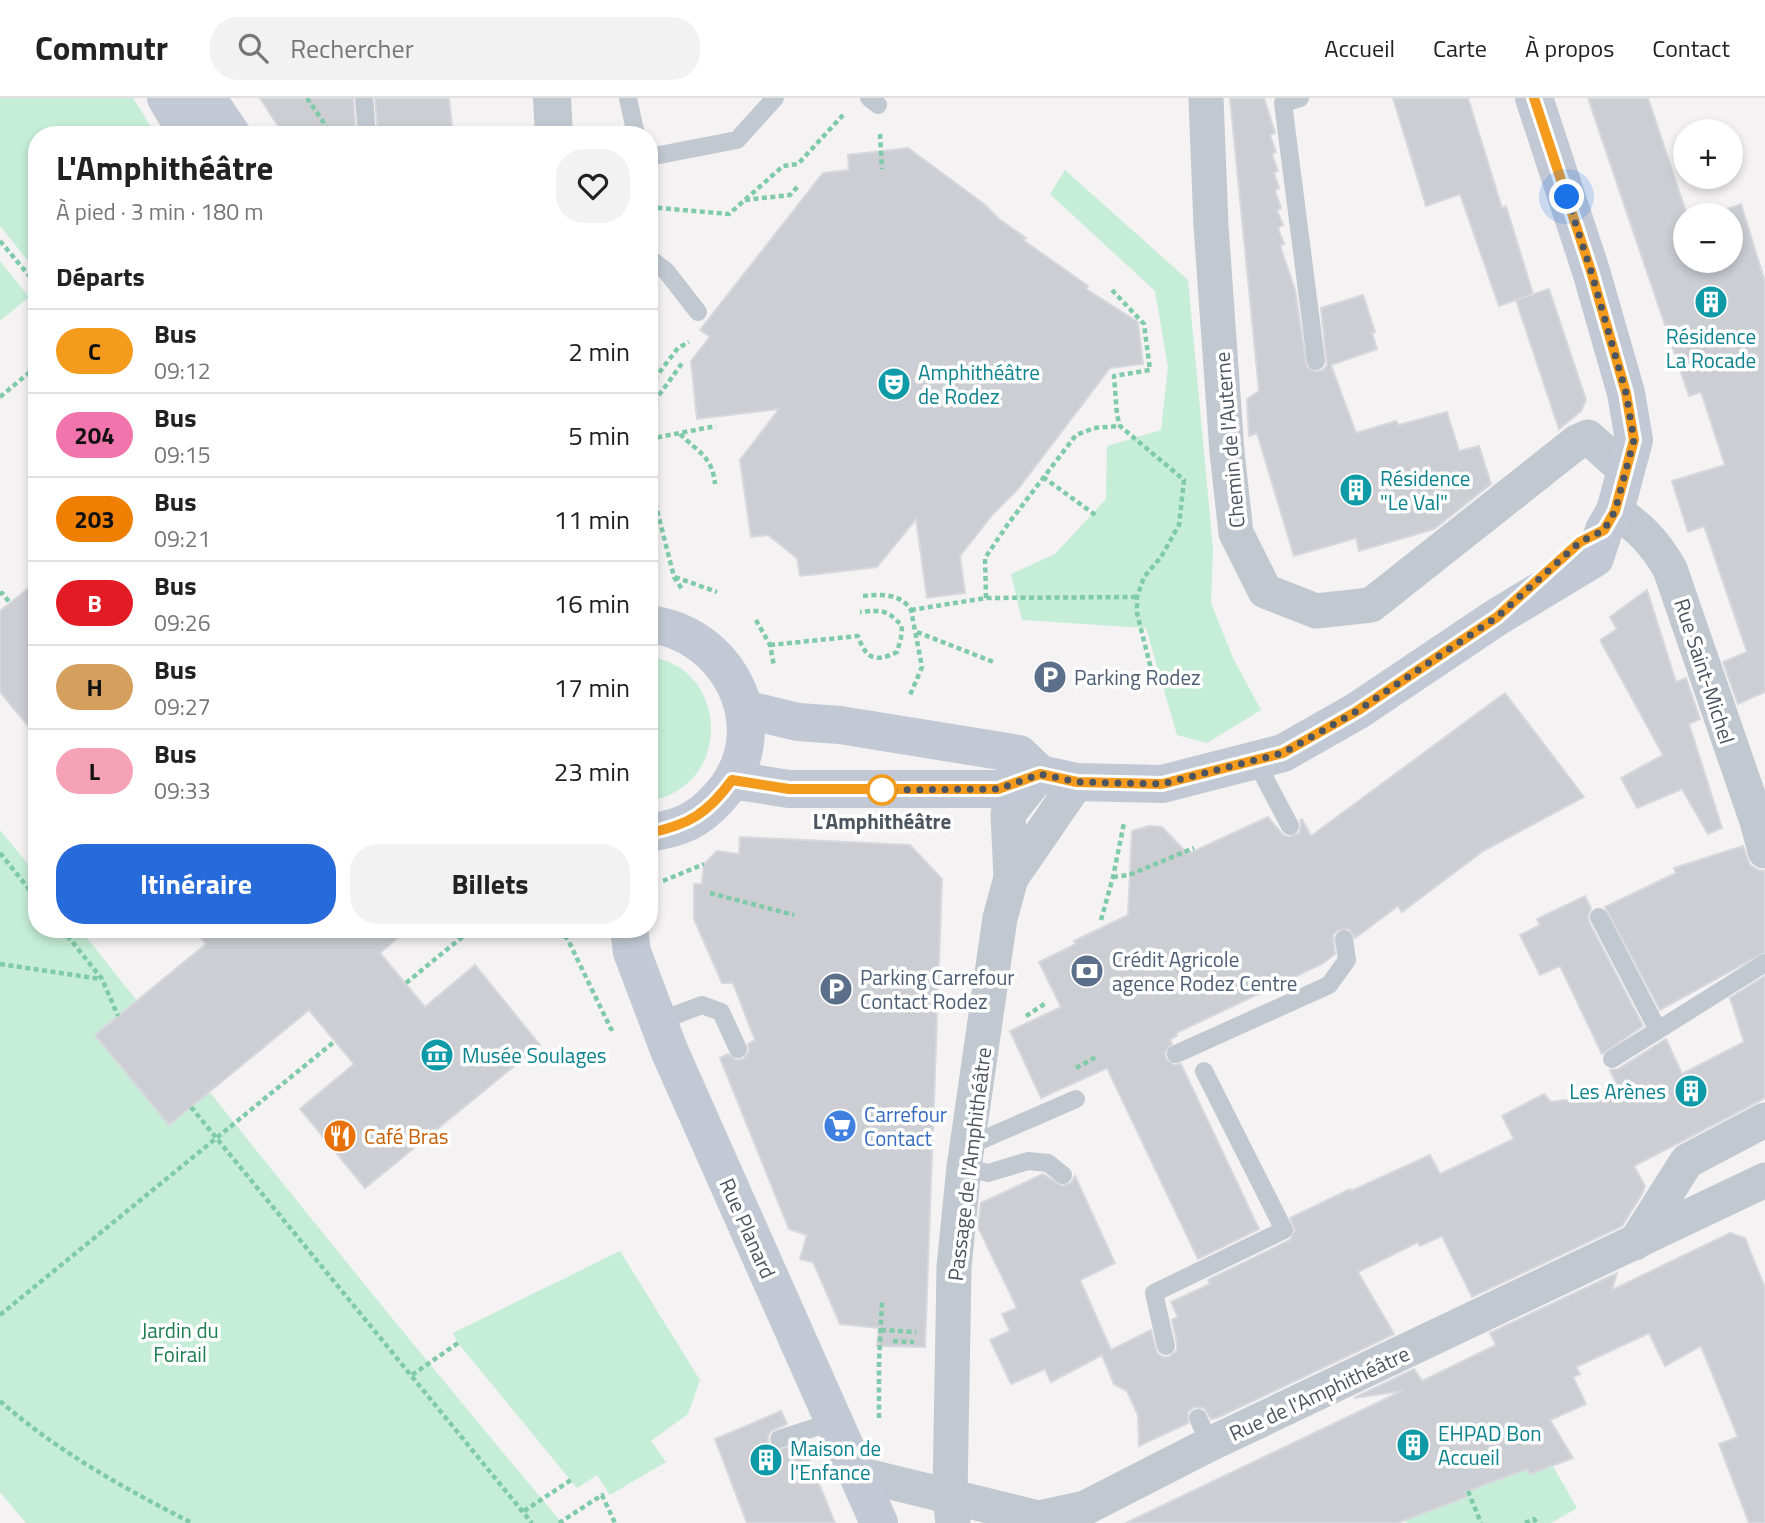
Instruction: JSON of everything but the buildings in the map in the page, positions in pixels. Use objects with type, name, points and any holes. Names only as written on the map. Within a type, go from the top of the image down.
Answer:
[{"type":"main road","points":[[166,98],[183,126]]},
{"type":"main road","points":[[207,98],[226,126]]},
{"type":"main road","points":[[744,709],[798,722],[840,725],[1019,754],[1040,774],[1077,782],[1162,784],[1283,753],[1357,711],[1497,617],[1580,542],[1609,520],[1634,440],[1626,393],[1591,271],[1534,98]]},
{"type":"main road","points":[[658,625],[686,634],[707,647],[724,664],[736,685],[744,709],[746,733],[742,758],[732,780],[717,801],[696,818],[658,831]]},
{"type":"main road","points":[[951,788],[977,755],[978,747]]},
{"type":"main road","points":[[732,780],[789,789],[998,789],[1040,774]]},
{"type":"main road","name":"Rue Planard","points":[[630,938],[632,952],[657,1022],[879,1523]]},
{"type":"street","points":[[552,98],[554,126]]},
{"type":"street","name":"Chemin de l'Auterne","points":[[1206,98],[1227,452],[1236,533],[1265,591],[1316,611],[1371,605],[1556,458],[1588,437],[1626,471]]},
{"type":"street","name":"Rue Saint-Michel","points":[[1609,520],[1638,525],[1658,547],[1671,569],[1757,821],[1765,852]]},
{"type":"street","name":"Passage de l'Amphithéâtre","points":[[951,1509],[954,1267],[966,1157],[1000,918],[1011,878],[1008,814],[1040,774]]},
{"type":"street","name":"Passage de l'Amphithéâtre","points":[[1011,878],[1077,782]]},
{"type":"street","points":[[1635,1242],[1686,1161],[1765,1120]]},
{"type":"street","name":"Rue de l'Amphithéâtre","points":[[858,1474],[951,1509],[1038,1518],[1085,1508],[1204,1431],[1763,1188]]},
{"type":"lane","points":[[364,98],[366,126]]},
{"type":"lane","points":[[628,98],[634,126]]},
{"type":"lane","points":[[658,155],[737,140],[775,98]]},
{"type":"lane","points":[[1300,98],[1283,103],[1316,361]]},
{"type":"lane","points":[[658,265],[666,271],[698,312]]},
{"type":"lane","points":[[1255,760],[1290,825]]},
{"type":"lane","points":[[1598,917],[1658,1030]]},
{"type":"lane","points":[[1176,1054],[1329,985],[1347,960],[1344,939]]},
{"type":"lane","points":[[1612,1059],[1765,963]]},
{"type":"lane","points":[[657,1022],[702,1005],[721,1012],[738,1049]]},
{"type":"lane","points":[[1166,1346],[1154,1293],[1284,1230],[1204,1071]]},
{"type":"lane","points":[[1063,1175],[1048,1163],[1028,1161],[988,1173],[966,1157],[1076,1099]]},
{"type":"lane","points":[[779,1439],[835,1421]]},
{"type":"path","points":[[307,98],[326,126]]},
{"type":"path","points":[[658,208],[729,214],[783,166],[799,164],[849,108]]},
{"type":"path","points":[[744,200],[790,195],[799,185]]},
{"type":"path","points":[[0,241],[28,274]]},
{"type":"path","points":[[1112,290],[1144,324],[1150,370],[1114,376],[1120,426],[1184,480],[1179,526],[1161,557],[1143,577],[1137,597],[1137,613],[1153,677]]},
{"type":"path","points":[[658,374],[678,348]]},
{"type":"path","points":[[658,397],[684,362]]},
{"type":"path","points":[[0,397],[28,374]]},
{"type":"path","points":[[658,438],[716,426]]},
{"type":"path","points":[[986,598],[985,558],[1043,477],[1076,435],[1094,428],[1120,426]]},
{"type":"path","points":[[680,434],[713,467],[715,484]]},
{"type":"path","points":[[1043,477],[1098,517]]},
{"type":"path","points":[[658,514],[674,577],[717,592]]},
{"type":"path","points":[[0,595],[2,593],[10,603]]},
{"type":"path","points":[[863,596],[887,595],[908,604],[911,610],[922,667],[910,696],[902,692]]},
{"type":"path","points":[[911,610],[986,598],[1137,597]]},
{"type":"path","points":[[770,645],[858,636],[862,649],[869,656],[883,659],[897,652],[902,626],[883,610],[860,611]]},
{"type":"path","points":[[756,620],[770,645],[776,673]]},
{"type":"path","points":[[916,632],[996,663]]},
{"type":"path","points":[[1101,920],[1124,822]]},
{"type":"path","points":[[1113,877],[1129,875],[1194,848]]},
{"type":"path","points":[[0,853],[28,888]]},
{"type":"path","points":[[663,881],[704,864]]},
{"type":"path","points":[[710,893],[794,915]]},
{"type":"path","points":[[69,938],[102,979],[118,1016]]},
{"type":"path","points":[[406,984],[461,938]]},
{"type":"path","points":[[0,964],[102,979]]},
{"type":"path","points":[[1036,1011],[1046,1003]]},
{"type":"path","points":[[0,1315],[335,1041]]},
{"type":"path","points":[[191,1107],[532,1523]]},
{"type":"path","points":[[880,1430],[882,1302]]},
{"type":"path","points":[[881,1330],[915,1332]]},
{"type":"path","points":[[893,1341],[914,1342]]},
{"type":"path","points":[[412,1375],[458,1343]]},
{"type":"path","points":[[0,1401],[19,1418],[123,1488],[192,1523]]},
{"type":"path","points":[[524,1511],[571,1480]]},
{"type":"path","points":[[1468,1491],[1481,1523]]},
{"type":"path","points":[[559,1523],[602,1495],[615,1523]]},
{"type":"path","points":[[1525,1523],[1534,1519],[1536,1523]]},
{"type":"green space","points":[[0,98],[133,98],[150,126],[28,126],[28,261],[0,226]]},
{"type":"green space","points":[[1065,170],[1188,280],[1213,549],[1211,603],[1233,658],[1261,710],[1207,743],[1177,735],[1146,628],[1022,620],[1011,574],[1055,554],[1106,499],[1107,446],[1161,430],[1168,367],[1155,291],[1050,194]]},
{"type":"green space","points":[[0,261],[28,298],[0,321]]},
{"type":"green space","points":[[658,660],[675,665],[695,681],[707,703],[711,727],[707,752],[696,774],[677,791],[658,798]]},
{"type":"green space","name":"Jardin du Foirail","points":[[0,830],[28,864],[28,938],[87,938],[319,1228],[562,1523],[26,1523],[0,1492]]},
{"type":"green space","points":[[620,1251],[700,1380],[688,1414],[651,1441],[666,1462],[610,1495],[597,1475],[577,1488],[458,1343],[453,1333]]},
{"type":"green space","points":[[1550,1461],[1577,1508],[1551,1523],[1407,1523],[1405,1520],[1467,1498],[1465,1492]]},
{"type":"bus line","name":"C","points":[[658,831],[696,818],[717,801],[732,780],[789,789],[998,789],[1040,774],[1077,782],[1162,784],[1283,753],[1357,711],[1497,617],[1580,542],[1604,530],[1615,511],[1634,440],[1626,393],[1591,271],[1534,98]]},
{"type":"place","name":"Résidence La Rocade","points":[[1711,302]]},
{"type":"place","name":"Amphithéâtre de Rodez","points":[[894,384]]},
{"type":"place","name":"Résidence \"Le Val\"","points":[[1356,490]]},
{"type":"place","name":"Parking Rodez","points":[[1050,677]]},
{"type":"place","name":"L'Amphithéâtre","points":[[882,790]]},
{"type":"place","name":"Crédit Agricole agence Rodez Centre","points":[[1087,971]]},
{"type":"place","name":"Parking Carrefour Contact Rodez","points":[[836,989]]},
{"type":"place","name":"Musée Soulages","points":[[437,1055]]},
{"type":"place","name":"Les Arènes","points":[[1691,1091]]},
{"type":"place","name":"Carrefour Contact","points":[[840,1126]]},
{"type":"place","name":"Café Bras","points":[[340,1136]]},
{"type":"place","name":"EHPAD Bon Accueil","points":[[1413,1445]]},
{"type":"place","name":"Maison de l'Enfance","points":[[766,1460]]},
{"type":"route","points":[[882,790],[998,789],[1040,774],[1077,782],[1162,784],[1283,753],[1357,711],[1497,617],[1580,542],[1604,530],[1615,511],[1634,440],[1626,393],[1567,197]]}]
